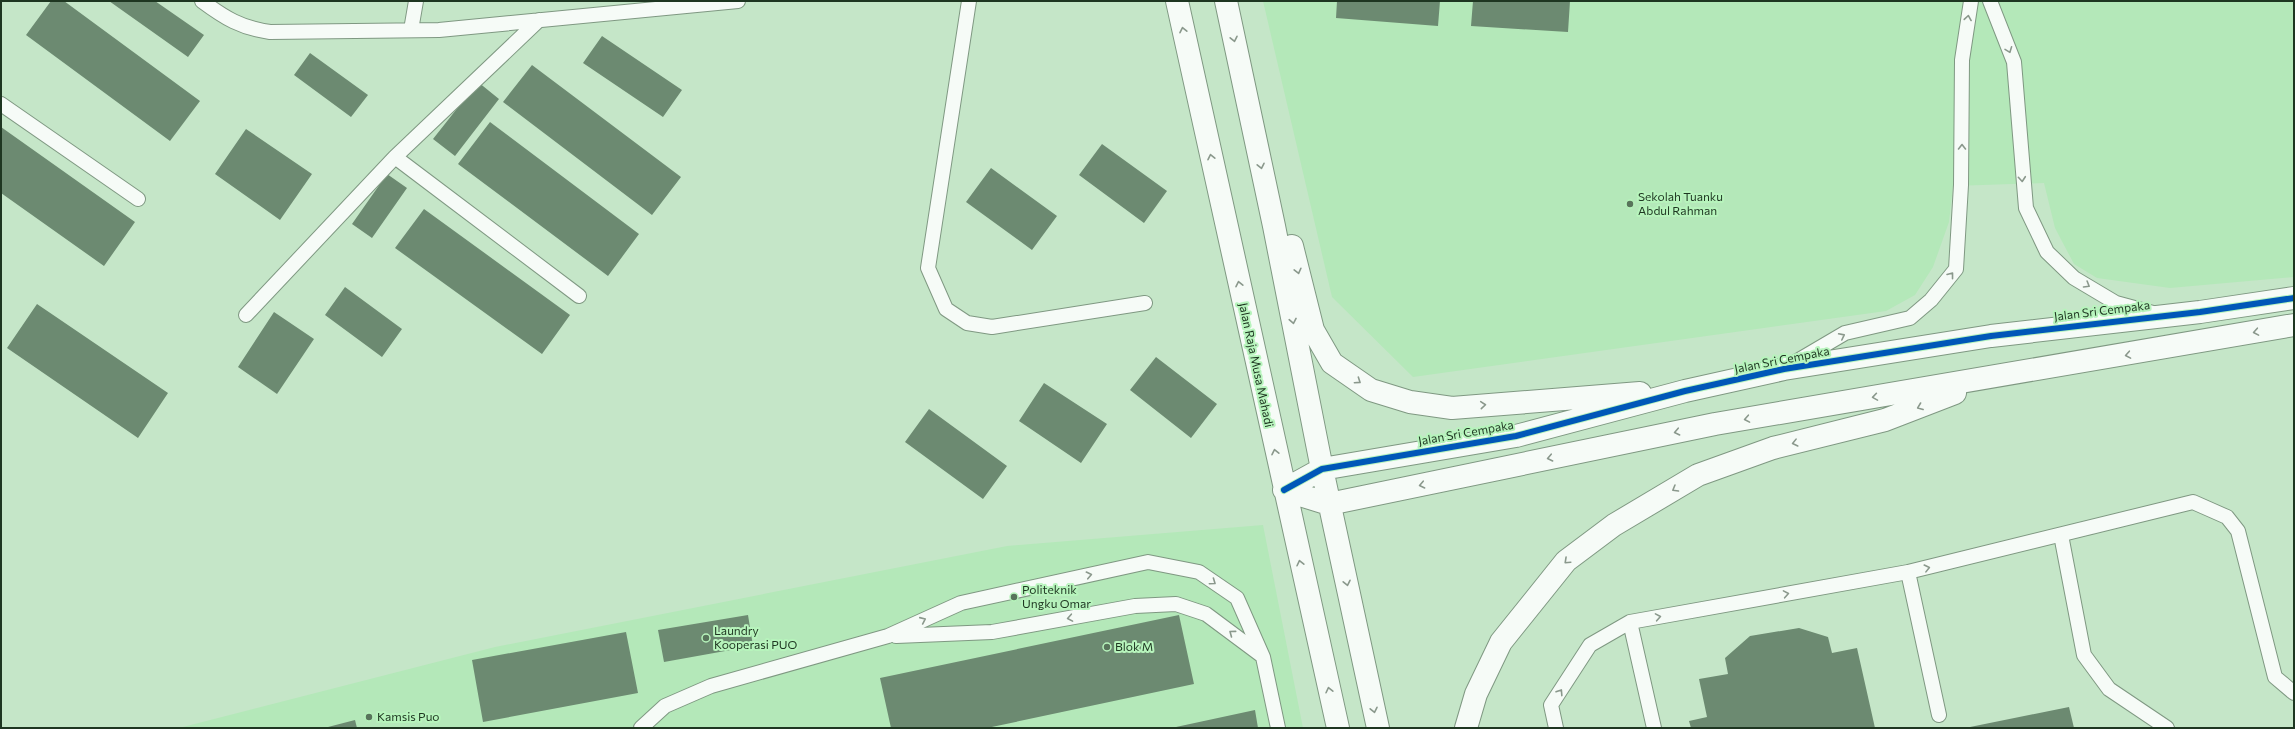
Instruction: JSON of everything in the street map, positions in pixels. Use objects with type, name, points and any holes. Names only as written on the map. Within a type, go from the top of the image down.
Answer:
[{"type":"main road","name":"Jalan Raja Musa Mahadi","points":[[1177,1],[1284,490],[1338,728]]},
{"type":"main road","points":[[1226,1],[1274,226],[1329,504],[1378,728]]},
{"type":"main road","points":[[1274,226],[1291,243],[1313,330],[1332,363],[1371,390],[1410,402],[1452,408],[1567,397],[1685,391]]},
{"type":"main road","name":"Jalan Sri Cempaka","points":[[1284,490],[1322,469],[1516,436],[1685,391],[1784,369],[1991,336],[2294,298]]},
{"type":"main road","points":[[1284,490],[1329,504],[1715,424],[1996,378],[2294,325]]},
{"type":"main road","points":[[1466,728],[1476,694],[1501,642],[1566,562],[1614,525],[1698,475],[1772,448],[1885,420],[1996,378]]},
{"type":"lane","points":[[202,1],[229,20],[251,30],[270,32],[439,30],[738,1]]},
{"type":"lane","points":[[411,30],[416,1]]},
{"type":"lane","points":[[969,1],[928,268],[946,308],[967,323],[992,327],[1145,303]]},
{"type":"lane","points":[[1784,369],[1845,333],[1910,318],[1931,300],[1956,269],[1962,185],[1962,60],[1971,1]]},
{"type":"lane","points":[[1990,1],[2014,62],[2026,208],[2047,252],[2074,278],[2116,303],[2160,315]]},
{"type":"lane","points":[[246,314],[395,157],[539,20]]},
{"type":"lane","points":[[1,104],[138,199]]},
{"type":"lane","points":[[395,157],[579,296]]},
{"type":"lane","points":[[1556,728],[1552,705],[1590,645],[1630,622],[1908,572],[2193,502],[2227,517],[2238,531],[2275,677],[2294,694]]},
{"type":"lane","points":[[2061,535],[2084,655],[2109,689],[2167,728]]},
{"type":"lane","points":[[641,728],[665,706],[711,686],[888,636],[961,603],[1148,562],[1199,572],[1237,598],[1263,657],[1278,728]]},
{"type":"lane","points":[[1908,572],[1939,715]]},
{"type":"lane","points":[[888,636],[992,632],[1135,606],[1176,604],[1206,614],[1263,657]]},
{"type":"lane","points":[[1630,622],[1654,728]]},
{"type":"shaded area","name":"Sekolah Tuanku Abdul Rahman","points":[[1263,1],[2294,1],[2294,277],[2170,288],[2097,278],[2074,264],[2055,228],[2044,183],[1953,186],[1949,222],[1933,267],[1915,295],[1886,311],[1413,377],[1332,297]]},
{"type":"shaded area","name":"Politeknik Ungku Omar","points":[[1263,525],[1303,728],[179,728],[495,647],[1007,546]]},
{"type":"building","points":[[51,1],[64,1],[200,101],[170,141],[26,35]]},
{"type":"building","points":[[109,1],[155,1],[204,35],[188,57]]},
{"type":"building","points":[[1337,1],[1440,1],[1438,26],[1336,18]]},
{"type":"building","points":[[1473,1],[1570,1],[1568,32],[1471,26]]},
{"type":"building","points":[[602,36],[682,90],[663,117],[583,63]]},
{"type":"building","points":[[310,53],[368,95],[351,117],[294,75]]},
{"type":"building","points":[[532,65],[681,177],[652,215],[503,102]]},
{"type":"building","points":[[478,82],[499,99],[455,156],[433,139]]},
{"type":"building","points":[[490,122],[639,234],[608,276],[458,164]]},
{"type":"building","points":[[1,127],[135,222],[104,266],[1,193]]},
{"type":"building","points":[[246,129],[312,174],[280,220],[215,174]]},
{"type":"building","points":[[1102,144],[1167,191],[1144,223],[1079,175]]},
{"type":"building","points":[[991,168],[1057,216],[1032,250],[966,202]]},
{"type":"building","points":[[387,174],[407,188],[372,238],[352,224]]},
{"type":"building","points":[[424,209],[570,315],[542,354],[395,248]]},
{"type":"building","points":[[345,287],[402,329],[382,357],[325,315]]},
{"type":"building","points":[[37,304],[168,393],[138,438],[7,348]]},
{"type":"building","points":[[274,312],[314,339],[277,394],[238,367]]},
{"type":"building","points":[[1156,357],[1217,404],[1191,438],[1130,390]]},
{"type":"building","points":[[1044,383],[1107,424],[1081,463],[1019,421]]},
{"type":"building","points":[[929,409],[1007,466],[983,499],[905,442]]},
{"type":"building","name":"Laundry Kooperasi PUO","points":[[748,615],[753,646],[664,662],[658,630]]},
{"type":"building","name":"Blok M","points":[[1179,615],[1194,684],[987,728],[891,728],[880,678]]},
{"type":"building","points":[[1799,628],[1828,637],[1832,653],[1857,648],[1875,728],[1691,728],[1689,721],[1707,717],[1699,679],[1728,674],[1725,658],[1750,636]]},
{"type":"building","points":[[626,632],[638,693],[483,722],[472,660]]},
{"type":"building","points":[[2069,707],[2074,728],[1970,728],[1970,727]]},
{"type":"building","points":[[1255,710],[1258,728],[1176,728],[1176,727]]},
{"type":"building","points":[[355,720],[357,728],[328,728],[328,727]]},
{"type":"cycle path","points":[[1284,490],[1322,469],[1516,436],[1685,391],[1784,369],[1991,336],[2200,312],[2294,298]]},
{"type":"place","name":"Sekolah Tuanku Abdul Rahman","points":[[1630,204]]},
{"type":"place","name":"Politeknik Ungku Omar","points":[[1014,597]]},
{"type":"place","name":"Laundry Kooperasi PUO","points":[[706,638]]},
{"type":"place","name":"Blok M","points":[[1107,647]]},
{"type":"place","name":"Kamsis Puo","points":[[369,717]]}]
